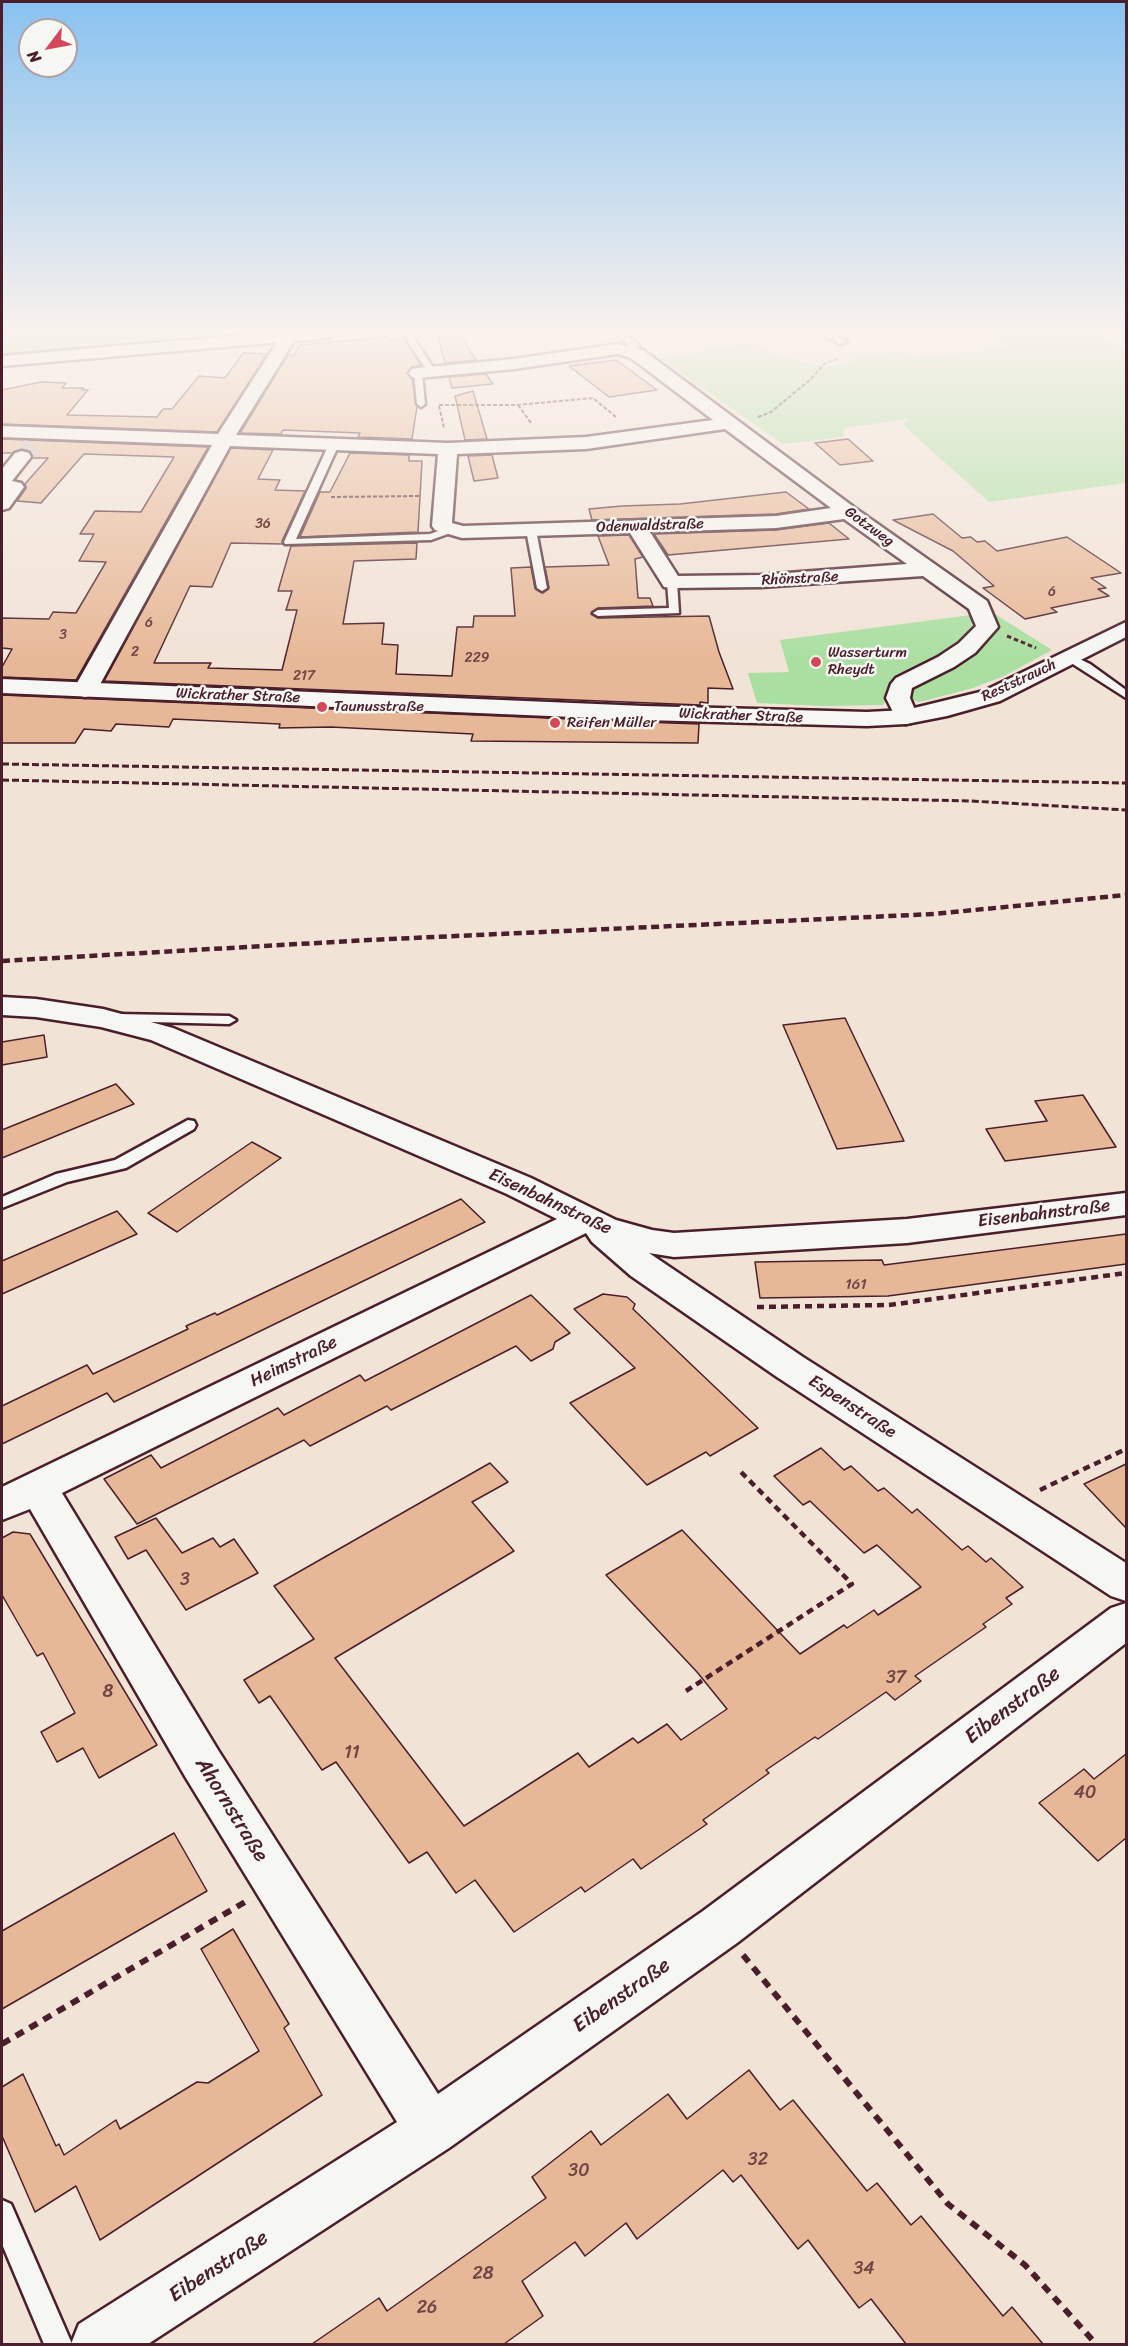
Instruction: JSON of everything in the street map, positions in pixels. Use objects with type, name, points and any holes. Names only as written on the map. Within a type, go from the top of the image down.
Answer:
[{"type":"street","points":[[30,442],[82,442]]},
{"type":"street","points":[[85,690],[223,442]]},
{"type":"street","points":[[306,442],[448,449],[583,442]]},
{"type":"street","name":"Gotzweg","points":[[754,442],[979,606],[987,627]]},
{"type":"street","points":[[2,480],[33,444]]},
{"type":"street","points":[[448,449],[442,526],[452,529]]},
{"type":"street","points":[[2,486],[14,487],[2,504]]},
{"type":"street","name":"Odenwaldstraße","points":[[452,529],[462,532],[776,522],[848,512]]},
{"type":"street","points":[[636,527],[672,582]]},
{"type":"street","name":"Rhönstraße","points":[[672,582],[784,580],[928,569]]},
{"type":"street","points":[[906,717],[898,698],[899,689],[904,683],[946,662],[967,648],[987,627]]},
{"type":"street","name":"Reststrauch","points":[[906,717],[947,710],[992,696],[1126,629]]},
{"type":"street","name":"Wickrather Straße","points":[[2,686],[754,717],[867,719],[906,717]]},
{"type":"street","name":"Eisenbahnstraße","points":[[2,1006],[36,1008],[103,1018],[162,1034],[519,1186],[622,1235],[674,1245],[907,1231],[1126,1204]]},
{"type":"street","name":"Heimstraße","points":[[20,1496],[586,1219]]},
{"type":"street","name":"Espenstraße","points":[[586,1219],[643,1267],[790,1367],[1126,1584]]},
{"type":"street","name":"Ahornstraße","points":[[20,1496],[196,1754],[431,2130]]},
{"type":"street","name":"Eibenstraße","points":[[99,2344],[431,2130],[720,1927],[1126,1620]]},
{"type":"lane","name":"Odenwaldstraße","points":[[334,444],[289,542],[431,537],[452,529]]},
{"type":"lane","points":[[531,530],[542,588]]},
{"type":"lane","points":[[598,613],[675,611],[672,582]]},
{"type":"lane","points":[[1067,658],[1086,666],[1126,694]]},
{"type":"lane","points":[[103,1018],[229,1020]]},
{"type":"lane","points":[[2,1203],[62,1178],[120,1164],[188,1125]]},
{"type":"lane","points":[[2,2213],[58,2344]]},
{"type":"path","points":[[310,497],[444,496]]},
{"type":"path","points":[[987,627],[1067,658]]},
{"type":"path","points":[[755,1306],[889,1305],[1126,1274]]},
{"type":"path","points":[[1051,1485],[1126,1449]]},
{"type":"path","points":[[686,1691],[852,1584],[741,1472]]},
{"type":"path","points":[[2,2044],[276,1883]]},
{"type":"path","points":[[720,1927],[948,2204],[1025,2265],[1096,2344]]},
{"type":"green space","points":[[923,442],[1126,442],[1126,483],[989,502]]},
{"type":"green space","points":[[987,609],[1052,650],[1004,676],[973,688],[918,702],[909,698],[909,688],[949,665]]},
{"type":"green space","points":[[971,615],[972,629],[937,659],[913,667],[896,680],[883,705],[823,706],[757,703],[748,673],[789,672],[780,640]]},
{"type":"building","points":[[2,442],[92,442],[208,447],[76,680],[2,677],[2,667],[12,649],[2,648],[2,618],[49,619],[53,612],[76,613],[106,562],[79,561],[94,534],[80,534],[95,511],[141,512],[174,457],[84,454],[41,503],[17,501],[26,488],[25,484],[48,458],[33,458],[31,452],[23,449],[12,453],[2,453]]},
{"type":"building","points":[[852,442],[873,461],[840,465],[815,443]]},
{"type":"building","points":[[231,448],[273,450],[258,479],[280,480],[275,490],[305,491],[282,541],[283,544],[231,543],[212,587],[190,586],[154,663],[211,663],[208,668],[282,670],[297,610],[286,610],[292,591],[278,591],[291,546],[417,543],[416,559],[354,561],[343,624],[384,623],[382,644],[398,645],[396,674],[452,676],[457,627],[473,627],[474,616],[515,616],[511,568],[531,567],[535,588],[543,593],[549,588],[545,567],[609,565],[598,536],[629,535],[643,557],[635,559],[638,598],[650,598],[653,606],[598,608],[591,614],[598,618],[709,616],[733,689],[708,688],[708,703],[700,702],[700,705],[104,681]]},
{"type":"building","points":[[350,453],[409,455],[409,461],[422,461],[418,532],[300,537],[320,492],[330,492]]},
{"type":"building","points":[[492,455],[498,478],[474,481],[468,456]]},
{"type":"building","points":[[786,492],[809,509],[776,514],[592,520],[589,509],[680,504]]},
{"type":"building","points":[[933,514],[962,538],[971,537],[977,542],[985,541],[997,551],[1067,537],[1121,573],[1091,578],[1106,588],[1098,589],[1109,596],[1051,608],[1057,612],[1025,619],[983,588],[994,586],[953,551],[893,520]]},
{"type":"building","points":[[829,523],[849,539],[668,555],[654,534],[776,530]]},
{"type":"building","points":[[2,695],[699,724],[698,743],[471,741],[473,734],[331,727],[279,728],[280,724],[173,719],[169,727],[116,724],[111,731],[84,729],[75,743],[2,743]]},
{"type":"building","points":[[845,1018],[904,1141],[837,1149],[783,1025]]},
{"type":"building","points":[[44,1035],[47,1057],[2,1065],[2,1042]]},
{"type":"building","points":[[116,1084],[134,1104],[2,1158],[2,1130]]},
{"type":"building","points":[[1083,1095],[1116,1147],[1005,1161],[986,1129],[1047,1121],[1035,1101]]},
{"type":"building","points":[[252,1142],[281,1158],[177,1232],[148,1213]]},
{"type":"building","points":[[461,1199],[485,1222],[114,1402],[107,1393],[2,1444],[2,1406],[87,1365],[93,1374],[188,1329],[186,1326],[215,1313],[217,1315]]},
{"type":"building","points":[[117,1211],[137,1234],[2,1294],[2,1261]]},
{"type":"building","points":[[1126,1234],[1126,1264],[888,1296],[760,1298],[755,1262],[882,1260],[884,1265]]},
{"type":"building","points":[[603,1294],[627,1297],[635,1304],[633,1309],[758,1428],[710,1456],[706,1452],[647,1485],[570,1403],[635,1368],[574,1309]]},
{"type":"building","points":[[531,1295],[570,1333],[555,1342],[553,1349],[531,1361],[516,1346],[391,1410],[387,1406],[310,1446],[304,1440],[137,1524],[104,1479],[151,1455],[161,1468],[278,1408],[284,1415],[360,1375],[365,1381]]},
{"type":"building","points":[[821,1448],[844,1470],[851,1466],[878,1491],[884,1488],[912,1513],[917,1509],[962,1550],[968,1546],[986,1562],[991,1558],[1023,1587],[1006,1598],[1012,1604],[983,1624],[986,1627],[915,1676],[921,1681],[895,1700],[886,1692],[818,1739],[815,1737],[766,1770],[769,1773],[703,1820],[707,1824],[641,1869],[633,1859],[585,1892],[581,1887],[514,1932],[475,1880],[456,1893],[427,1852],[409,1863],[336,1762],[322,1770],[270,1696],[259,1703],[244,1680],[314,1639],[274,1586],[490,1463],[508,1482],[472,1502],[514,1551],[335,1658],[464,1826],[578,1753],[589,1767],[633,1738],[638,1743],[667,1724],[681,1740],[727,1709],[697,1672],[606,1575],[682,1530],[800,1654],[844,1625],[847,1628],[874,1610],[878,1615],[921,1587],[877,1545],[864,1553],[810,1501],[803,1505],[774,1476]]},
{"type":"building","points":[[1126,1464],[1126,1528],[1084,1484]]},
{"type":"building","points":[[156,1518],[182,1553],[213,1538],[220,1547],[234,1539],[258,1573],[186,1610],[146,1550],[128,1559],[115,1537]]},
{"type":"building","points":[[13,1532],[30,1534],[157,1745],[99,1778],[83,1748],[57,1762],[41,1732],[75,1713],[43,1653],[37,1656],[2,1595],[2,1538]]},
{"type":"building","points":[[1126,1754],[1126,1838],[1098,1861],[1039,1803],[1084,1769],[1094,1779]]},
{"type":"building","points":[[174,1833],[207,1891],[2,2009],[2,1931]]},
{"type":"building","points":[[233,1929],[289,2024],[284,2028],[322,2095],[100,2240],[76,2186],[35,2212],[2,2136],[2,2087],[23,2074],[56,2146],[59,2144],[64,2155],[116,2120],[120,2129],[197,2082],[208,2083],[259,2051],[201,1949]]},
{"type":"building","points":[[749,2070],[780,2110],[793,2100],[867,2191],[877,2183],[911,2225],[921,2216],[1003,2316],[1012,2307],[1043,2344],[906,2344],[871,2299],[859,2308],[808,2240],[798,2249],[741,2175],[733,2182],[723,2170],[637,2239],[626,2223],[585,2256],[575,2242],[522,2281],[543,2316],[504,2344],[312,2344],[379,2298],[387,2311],[546,2198],[532,2177],[591,2131],[601,2145],[668,2094],[687,2119]]},
{"type":"tunnel","points":[[22,457],[33,444]]},
{"type":"railway","points":[[2,764],[1126,783]]},
{"type":"railway","points":[[2,780],[971,801],[1126,810]]},
{"type":"railway","points":[[2,961],[369,940],[934,914],[1126,895]]},
{"type":"place","name":"Wasserturm Rheydt","points":[[816,662]]},
{"type":"place","name":"Taunusstraße","points":[[322,707]]},
{"type":"place","name":"Reifen Müller","points":[[555,723]]}]
